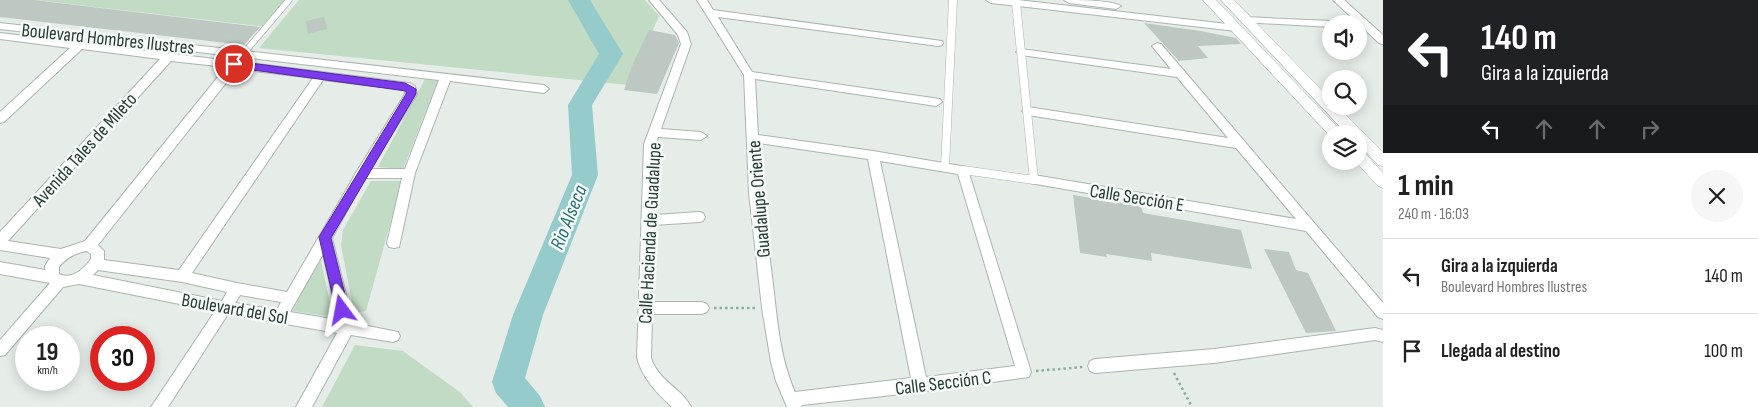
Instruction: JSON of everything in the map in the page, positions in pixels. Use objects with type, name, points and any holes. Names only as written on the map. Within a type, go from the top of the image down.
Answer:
[{"type":"main road","points":[[1209,0],[1237,22],[1347,125]]},
{"type":"main road","points":[[1227,0],[1237,22],[1329,125]]},
{"type":"main road","points":[[1367,144],[1383,161]]},
{"type":"main road","points":[[1367,165],[1383,182]]},
{"type":"street","name":"Calle Hacienda de Guadalupe","points":[[654,0],[683,34],[686,44],[650,144],[644,358],[647,369],[653,379],[683,407]]},
{"type":"street","name":"Guadalupe Oriente","points":[[702,0],[749,75],[755,193],[769,308],[778,362],[794,403]]},
{"type":"street","points":[[945,167],[953,0]]},
{"type":"street","points":[[991,0],[1057,4],[1237,22],[1322,24]]},
{"type":"street","points":[[1068,0],[1237,22]]},
{"type":"street","points":[[1338,0],[1352,15]]},
{"type":"street","points":[[752,138],[1034,180],[1016,3]]},
{"type":"street","points":[[710,13],[938,44]]},
{"type":"street","points":[[1367,25],[1383,26]]},
{"type":"street","name":"Boulevard Hombres Ilustres","points":[[0,26],[544,89]]},
{"type":"street","points":[[1367,29],[1383,41]]},
{"type":"street","name":"Boulevard Hombres Ilustres","points":[[0,36],[321,75],[405,86],[411,89],[411,94],[362,174]]},
{"type":"street","points":[[0,119],[79,46]]},
{"type":"street","points":[[1157,46],[1383,313]]},
{"type":"street","points":[[1021,52],[1180,74]]},
{"type":"street","points":[[89,246],[244,53]]},
{"type":"street","name":"Avenida Tales de Mileto","points":[[0,241],[168,57]]},
{"type":"street","points":[[182,276],[321,75]]},
{"type":"street","points":[[749,75],[936,102]]},
{"type":"street","points":[[394,243],[409,173],[446,77]]},
{"type":"street","points":[[1028,111],[1240,144]]},
{"type":"street","points":[[653,133],[701,136]]},
{"type":"street","points":[[873,155],[920,385]]},
{"type":"street","points":[[963,170],[1024,372]]},
{"type":"street","points":[[280,317],[362,174],[409,173]]},
{"type":"street","name":"Calle Sección E","points":[[1034,180],[1309,226]]},
{"type":"street","points":[[648,220],[699,217]]},
{"type":"street","points":[[304,407],[347,328],[325,237]]},
{"type":"street","points":[[0,245],[62,254]]},
{"type":"street","points":[[0,268],[56,279],[78,278],[96,264],[98,254],[94,248],[80,246],[62,254],[52,266],[56,279]]},
{"type":"street","name":"Boulevard del Sol","points":[[96,264],[182,276],[237,289],[290,298]]},
{"type":"street","name":"Boulevard del Sol","points":[[78,278],[224,307],[393,336]]},
{"type":"street","points":[[0,350],[56,279]]},
{"type":"street","points":[[159,407],[237,289]]},
{"type":"street","points":[[644,308],[702,308]]},
{"type":"street","points":[[1094,366],[1214,356],[1380,332]]},
{"type":"street","name":"Calle Sección C","points":[[794,403],[1024,372]]},
{"type":"lane","points":[[244,53],[289,0]]},
{"type":"path","points":[[702,308],[769,308]]},
{"type":"path","points":[[1168,360],[1192,407]]},
{"type":"path","points":[[1024,372],[1094,366]]},
{"type":"green space","points":[[36,0],[289,0],[266,27]]},
{"type":"green space","points":[[299,0],[645,0],[659,16],[629,85],[259,48]]},
{"type":"green space","points":[[425,79],[438,81],[403,169],[378,167]]},
{"type":"green space","points":[[371,181],[402,181],[366,311],[354,313],[341,245],[343,230]]},
{"type":"green space","points":[[320,256],[333,317],[292,311]]},
{"type":"green space","points":[[355,345],[403,351],[461,393],[473,407],[322,407]]},
{"type":"building","points":[[0,0],[34,0],[260,27],[244,45],[0,17]]},
{"type":"building","points":[[324,17],[327,29],[308,34],[306,21]]},
{"type":"building","points":[[1144,23],[1236,38],[1241,44],[1198,46],[1208,58],[1179,61]]},
{"type":"building","points":[[649,30],[675,35],[679,43],[657,94],[624,90],[631,68]]},
{"type":"building","points":[[1073,195],[1141,206],[1143,213],[1241,230],[1252,269],[1151,253],[1152,261],[1106,254],[1107,257],[1080,253]]},
{"type":"building","points":[[1264,249],[1289,252],[1296,270],[1308,273],[1336,331],[1306,333]]},
{"type":"waterway","name":"Rio Alseca","points":[[528,407],[508,382],[528,315],[585,175],[580,105],[611,54],[579,0]]},
{"type":"route","points":[[234,64],[405,86],[411,89],[411,94],[325,237],[342,310]]}]
